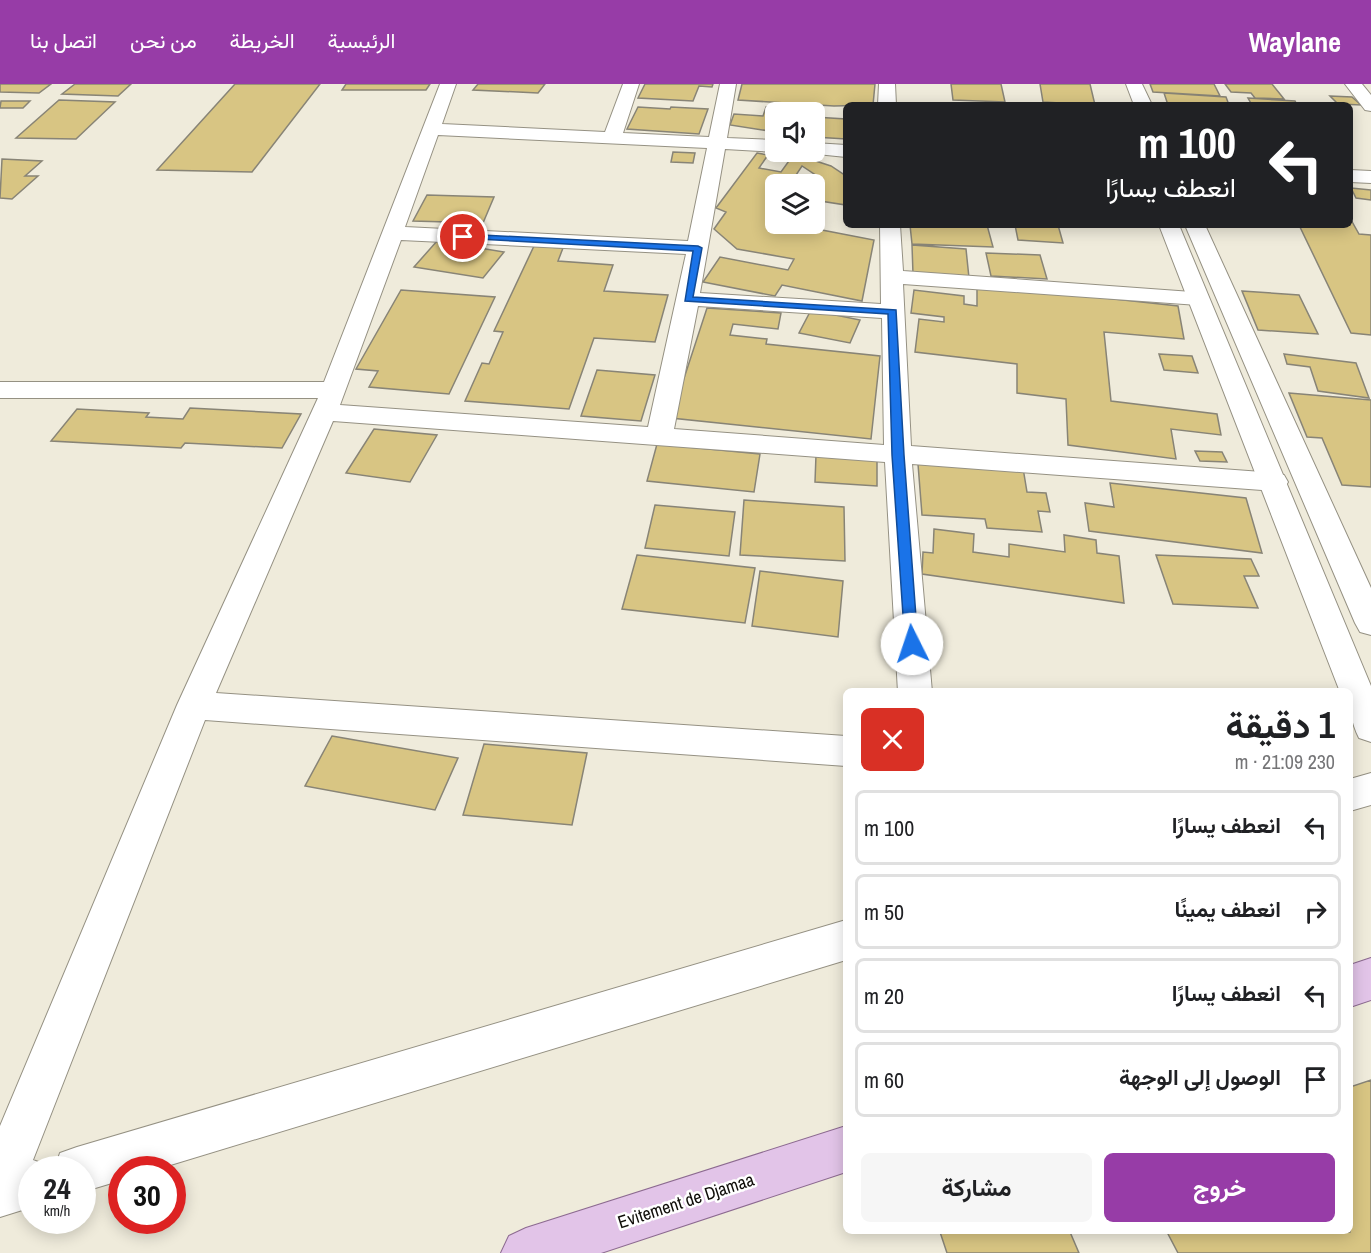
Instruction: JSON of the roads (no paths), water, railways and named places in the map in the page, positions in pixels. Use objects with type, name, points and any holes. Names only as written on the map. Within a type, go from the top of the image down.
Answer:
[{"type":"main road","points":[[1353,985],[1371,979]]},
{"type":"main road","name":"Evitement de Djamaa","points":[[527,1253],[843,1150]]},
{"type":"street","points":[[0,1183],[194,705],[330,401],[448,84]]},
{"type":"street","points":[[612,137],[631,84]]},
{"type":"street","points":[[659,436],[698,248],[728,84]]},
{"type":"street","points":[[887,84],[887,102]]},
{"type":"street","points":[[1134,84],[1142,102]]},
{"type":"street","points":[[1353,84],[1371,106]]},
{"type":"street","points":[[430,129],[765,145]]},
{"type":"street","points":[[825,150],[843,151]]},
{"type":"street","points":[[1353,176],[1371,177]]},
{"type":"street","points":[[890,228],[898,455],[915,688]]},
{"type":"street","points":[[1170,228],[1275,482],[1371,728]]},
{"type":"street","points":[[1196,228],[1371,623]]},
{"type":"street","points":[[392,233],[698,248]]},
{"type":"street","points":[[892,277],[1198,298]]},
{"type":"street","points":[[688,299],[893,312]]},
{"type":"street","points":[[0,390],[330,401],[659,436],[1275,482]]},
{"type":"street","points":[[194,705],[843,752]]},
{"type":"street","points":[[1353,794],[1371,789]]},
{"type":"street","points":[[96,1164],[843,941]]},
{"type":"street","points":[[0,1193],[18,1188]]}]
